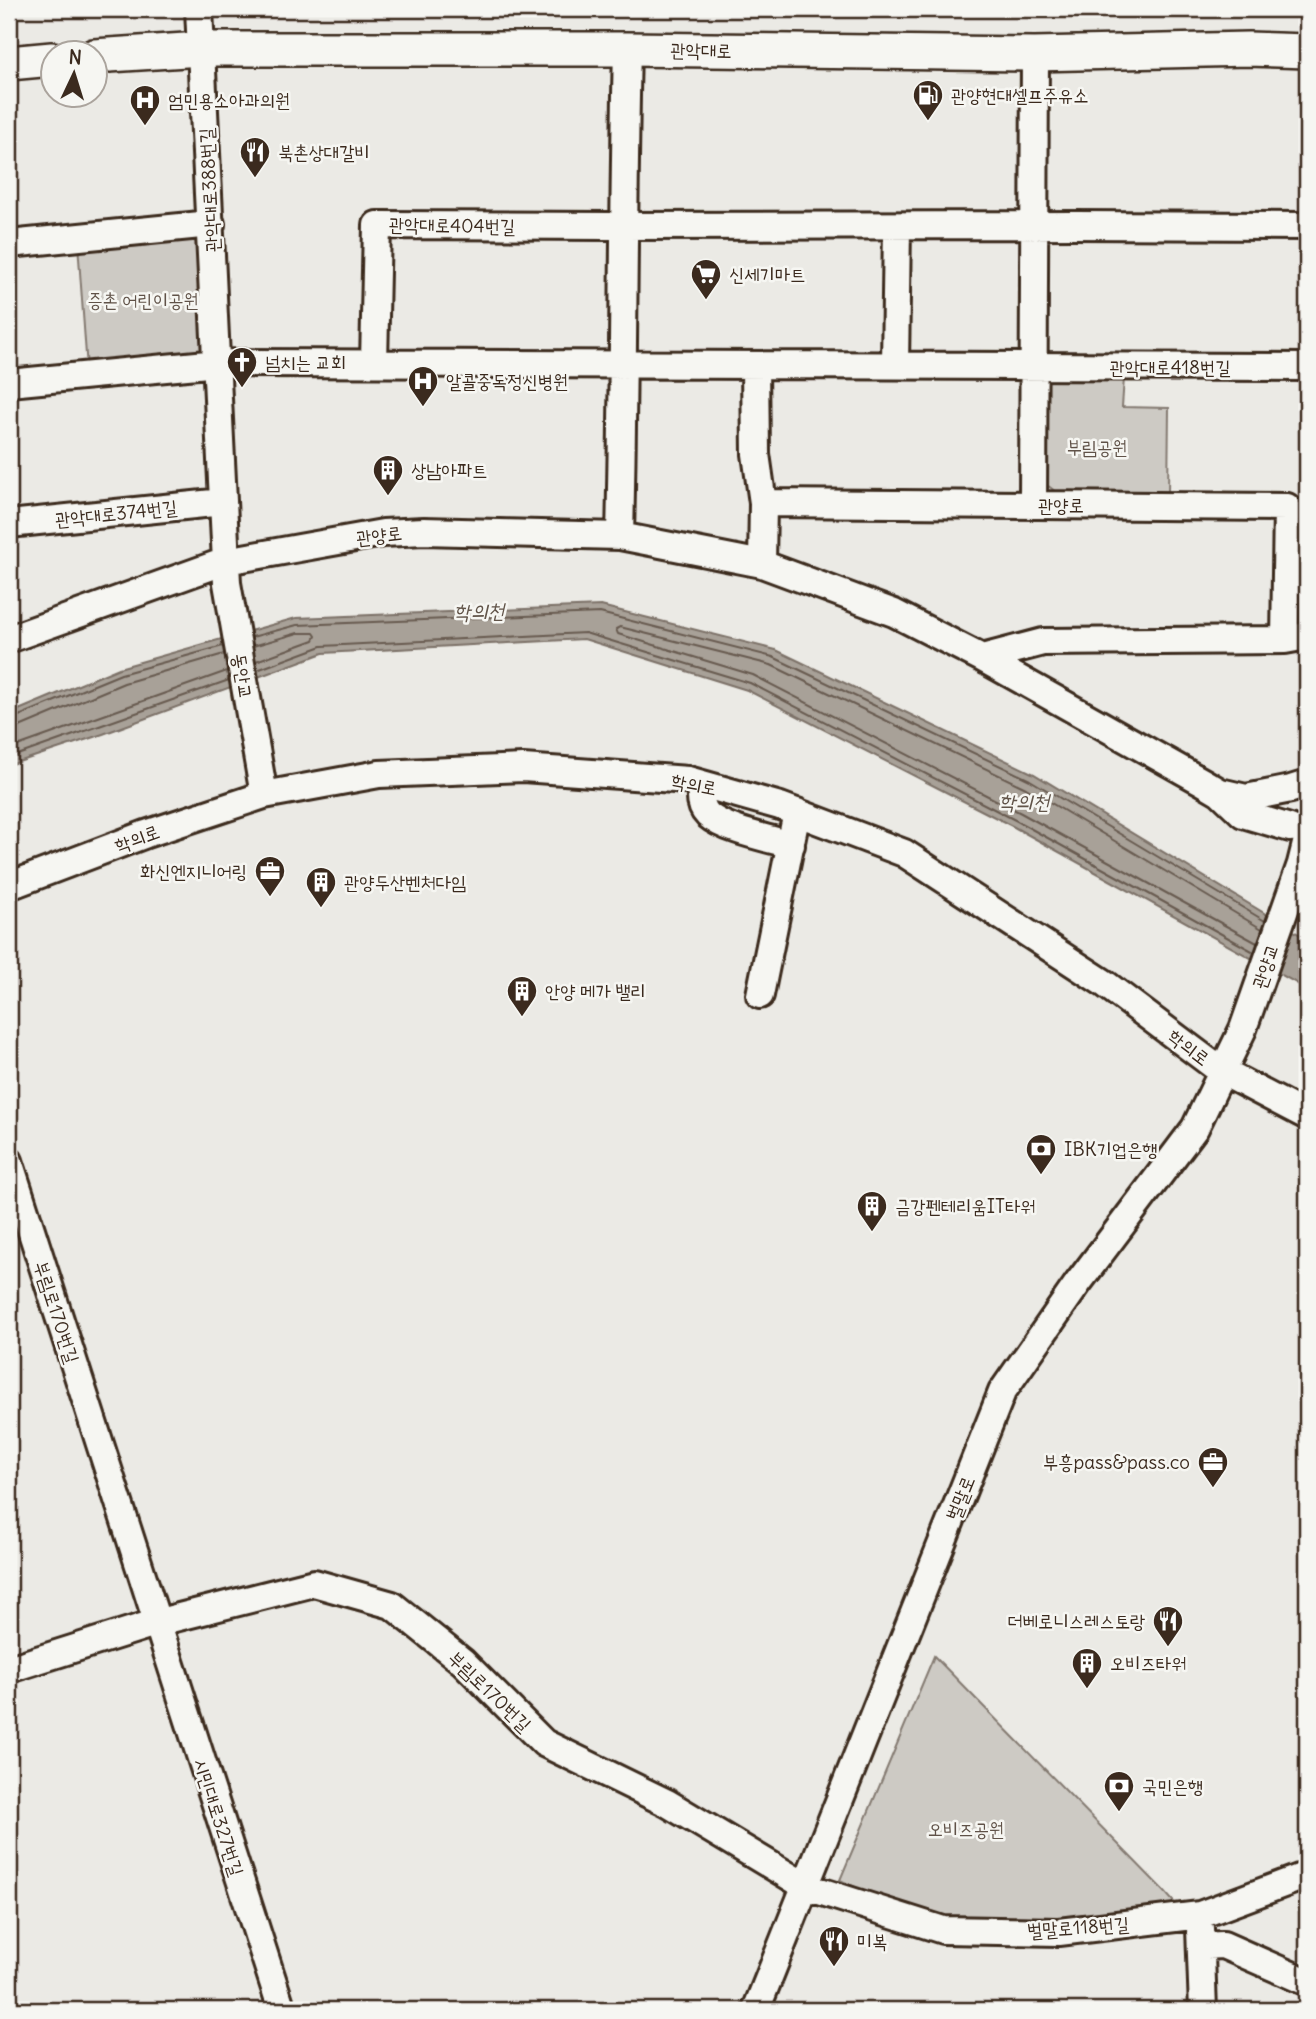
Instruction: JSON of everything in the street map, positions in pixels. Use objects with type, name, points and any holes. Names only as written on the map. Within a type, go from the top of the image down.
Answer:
[{"type":"main road","name":"관악대로","points":[[108,52],[200,25],[626,49],[1035,54],[1248,49],[1307,51]]},
{"type":"main road","points":[[9,63],[38,60]]},
{"type":"street","name":"관악대로388번길","points":[[200,25],[227,572]]},
{"type":"street","points":[[620,536],[626,49]]},
{"type":"street","points":[[1033,505],[1035,54]]},
{"type":"street","points":[[1033,223],[1307,226]]},
{"type":"street","name":"관악대로404번길","points":[[374,363],[377,225],[623,227],[1033,223]]},
{"type":"street","points":[[9,244],[211,224]]},
{"type":"street","points":[[895,365],[897,226]]},
{"type":"street","points":[[9,383],[218,363],[1032,367]]},
{"type":"street","points":[[755,365],[756,454],[763,503],[762,564]]},
{"type":"street","name":"관악대로418번길","points":[[1032,367],[1307,367]]},
{"type":"street","name":"관악대로374번길","points":[[9,524],[223,502]]},
{"type":"street","name":"관양로","points":[[763,503],[1287,507],[1296,638],[1043,642],[982,658]]},
{"type":"street","name":"관양로","points":[[9,639],[227,572],[383,533],[425,531],[620,536],[762,564],[894,613],[982,658],[1220,792],[1243,814],[1301,842]]},
{"type":"street","name":"동안교","points":[[227,572],[264,795]]},
{"type":"street","name":"학의로","points":[[9,886],[146,834],[264,795],[379,774],[523,768],[688,780],[797,812],[904,853],[1104,983],[1221,1072],[1307,1116]]},
{"type":"street","points":[[702,784],[700,797],[706,814],[722,824],[791,845]]},
{"type":"street","points":[[1220,792],[1246,797],[1299,787]]},
{"type":"street","points":[[1299,787],[1284,798],[1282,809],[1284,819],[1301,842]]},
{"type":"street","points":[[760,995],[797,812]]},
{"type":"street","name":"관양교","points":[[1243,1029],[1301,842]]},
{"type":"street","name":"벌말로","points":[[756,2010],[1002,1392],[1077,1283],[1195,1128],[1243,1029]]},
{"type":"street","name":"부림로170번길","points":[[9,1161],[155,1623]]},
{"type":"street","name":"부림로170번길","points":[[9,1669],[155,1623],[314,1583],[392,1605],[463,1662],[544,1743],[667,1802],[807,1887]]},
{"type":"street","name":"시민대로327번길","points":[[155,1623],[282,2010]]},
{"type":"street","name":"벌말로118번길","points":[[807,1887],[943,1930],[1059,1933],[1200,1915],[1307,1875]]},
{"type":"street","points":[[1200,1915],[1203,2010]]},
{"type":"street","points":[[1201,1946],[1223,1945],[1307,1982]]},
{"type":"green space","name":"증촌 어린이공원","points":[[198,234],[207,352],[87,369],[78,244]]},
{"type":"green space","name":"부림공원","points":[[1054,375],[1124,378],[1122,407],[1169,408],[1168,496],[1059,494],[1047,485],[1047,384]]},
{"type":"green space","name":"오비즈공원","points":[[934,1656],[1179,1908],[968,1928],[925,1919],[840,1880]]},
{"type":"water","name":"학의천","points":[[601,606],[776,650],[1034,774],[1307,939],[1307,989],[1014,827],[747,690],[584,639],[323,653],[103,734],[9,765],[9,714],[119,668],[296,618]]},
{"type":"place","name":"관양현대셀프주유소","points":[[928,122]]},
{"type":"place","name":"엄민용소아과의원","points":[[145,127]]},
{"type":"place","name":"북촌상대갈비","points":[[255,179]]},
{"type":"place","name":"신세기마트","points":[[706,301]]},
{"type":"place","name":"넘치는 교회","points":[[242,389]]},
{"type":"place","name":"알콜중독정신병원","points":[[423,408]]},
{"type":"place","name":"상남아파트","points":[[388,497]]},
{"type":"place","name":"화신엔지니어링","points":[[270,898]]},
{"type":"place","name":"관양두산벤처다임","points":[[321,909]]},
{"type":"place","name":"안양 메가 밸리","points":[[522,1018]]},
{"type":"place","name":"IBK기업은행","points":[[1041,1176]]},
{"type":"place","name":"금강펜테리움IT타워","points":[[872,1233]]},
{"type":"place","name":"부흥pass&pass.co","points":[[1213,1489]]},
{"type":"place","name":"더베로니스레스토랑","points":[[1168,1648]]},
{"type":"place","name":"오비즈타워","points":[[1087,1690]]},
{"type":"place","name":"국민은행","points":[[1119,1813]]},
{"type":"place","name":"미복","points":[[834,1968]]}]
